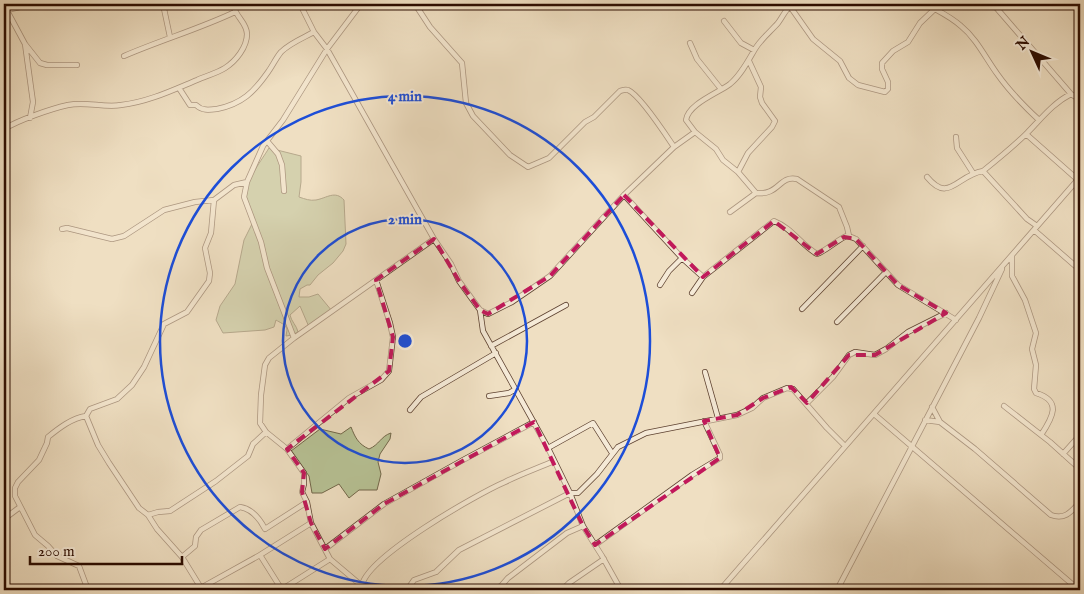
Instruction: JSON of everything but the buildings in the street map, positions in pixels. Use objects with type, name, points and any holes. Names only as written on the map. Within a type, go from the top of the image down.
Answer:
[{"type":"street","points":[[27,4],[5,8],[25,44],[40,63],[47,65],[77,65]]},
{"type":"street","points":[[163,4],[170,37]]},
{"type":"street","points":[[4,129],[69,105],[120,106],[142,101],[224,69],[231,63],[245,44],[247,32],[234,7],[238,4]]},
{"type":"street","points":[[300,4],[314,32],[327,49],[459,281],[480,310],[488,314],[550,276],[624,195],[674,147],[695,132]]},
{"type":"street","points":[[294,338],[267,268],[261,242],[244,197],[246,182],[263,146],[295,102],[327,49],[361,4]]},
{"type":"street","points":[[415,4],[430,27],[462,63],[466,103],[473,116],[510,155],[528,167],[549,158],[585,122],[594,117],[620,91],[624,90],[629,90],[636,97],[660,125],[674,147]]},
{"type":"street","points":[[756,194],[716,149],[695,132],[686,120],[686,116],[696,105],[730,84],[790,4],[812,39],[840,61],[849,78],[858,85],[885,92],[888,89],[888,82],[882,69],[882,63],[894,51],[908,42],[920,24],[938,6]]},
{"type":"street","points":[[926,4],[938,6],[962,26],[989,60],[996,74],[1013,96],[1039,120]]},
{"type":"street","points":[[993,4],[1071,94],[1080,100]]},
{"type":"street","points":[[124,56],[170,37],[195,30],[235,12]]},
{"type":"street","points":[[724,21],[741,43],[754,50]]},
{"type":"street","points":[[179,88],[190,105],[196,105],[200,109],[217,109],[241,101],[247,98],[284,50],[314,32]]},
{"type":"street","points":[[690,43],[697,60],[721,89]]},
{"type":"street","points":[[25,44],[33,102],[30,118]]},
{"type":"street","points":[[738,172],[748,153],[772,127],[775,121],[762,103],[760,96],[761,87],[749,61]]},
{"type":"street","points":[[927,177],[936,187],[942,190],[949,188],[973,172],[983,172],[1039,120],[1071,94]]},
{"type":"street","points":[[720,590],[1079,178],[1026,134]]},
{"type":"street","points":[[956,137],[957,148],[973,172]]},
{"type":"street","points":[[267,141],[278,154],[282,165],[284,191]]},
{"type":"street","points":[[983,172],[1026,219],[1080,270]]},
{"type":"street","points":[[730,212],[756,194],[766,194],[775,190],[785,180],[797,179],[839,208],[848,227],[849,236]]},
{"type":"street","points":[[62,229],[67,228],[112,239],[124,236],[164,210],[180,204],[214,200],[234,185],[246,182]]},
{"type":"street","points":[[624,195],[682,258],[703,277]]},
{"type":"street","points":[[88,590],[79,566],[57,556],[35,535],[14,496],[15,488],[21,477],[39,460],[47,443],[48,436],[75,418],[86,416],[90,409],[117,399],[132,385],[144,367],[164,324],[187,312],[209,281],[210,273],[206,248],[211,233],[214,200]]},
{"type":"street","points":[[692,293],[703,277],[774,221],[790,230],[811,251],[817,254],[849,236]]},
{"type":"street","points":[[849,236],[856,239],[898,284],[956,320]]},
{"type":"street","points":[[434,239],[294,338],[269,358],[265,365],[260,423],[266,432],[287,449],[304,473],[302,492],[307,502],[311,523],[330,559],[360,588],[363,580],[379,563],[434,522],[504,482],[554,461]]},
{"type":"street","points":[[802,309],[863,246]]},
{"type":"street","points":[[1012,255],[1012,276],[1025,300],[1036,333],[1032,349],[1036,365],[1034,389],[1036,393],[1050,399],[1052,406],[1051,418],[1041,435]]},
{"type":"street","points":[[660,285],[669,271],[682,258]]},
{"type":"street","points":[[837,590],[1006,262]]},
{"type":"street","points":[[837,322],[886,272]]},
{"type":"street","points":[[287,449],[349,398],[381,380],[389,371],[393,337],[392,330],[376,280]]},
{"type":"street","points":[[491,346],[566,305]]},
{"type":"street","points":[[480,310],[483,331],[548,448],[570,493],[582,526],[604,559],[621,590]]},
{"type":"street","points":[[807,403],[833,377],[849,355],[856,352],[875,355],[908,332],[946,313]]},
{"type":"street","points":[[410,410],[421,397],[496,353]]},
{"type":"street","points":[[704,372],[718,418]]},
{"type":"street","points":[[407,590],[414,580],[441,569],[459,550],[570,493],[578,493],[584,489],[618,447],[646,432],[729,417],[752,408],[763,398],[787,388],[793,389],[807,403],[827,428],[845,446]]},
{"type":"street","points":[[489,396],[516,390]]},
{"type":"street","points":[[1004,406],[1080,469]]},
{"type":"street","points":[[932,407],[940,422],[975,449],[1051,515],[1057,517],[1068,514],[1080,502]]},
{"type":"street","points":[[874,414],[1079,590]]},
{"type":"street","points":[[86,416],[98,445],[109,463],[139,508],[148,515],[182,557],[199,589],[260,555],[311,523]]},
{"type":"street","points":[[925,420],[940,422]]},
{"type":"street","points":[[595,545],[692,475],[720,458],[704,421]]},
{"type":"street","points":[[325,549],[384,504],[534,422]]},
{"type":"street","points":[[548,448],[593,423],[612,454]]},
{"type":"street","points":[[148,515],[170,511],[216,482],[248,456],[253,444],[266,432]]},
{"type":"street","points":[[1063,454],[1080,435]]},
{"type":"street","points":[[182,557],[195,546],[196,537],[201,530],[240,507],[245,508],[260,519],[265,529],[307,502]]},
{"type":"street","points":[[4,519],[20,507]]},
{"type":"street","points":[[490,590],[501,586],[508,578],[566,533],[582,526]]},
{"type":"street","points":[[260,555],[282,590],[330,559]]},
{"type":"street","points":[[565,590],[569,583],[604,559]]},
{"type":"highlighted area","points":[[624,195],[703,277],[774,221],[817,254],[844,237],[856,239],[898,285],[946,313],[875,355],[849,355],[807,403],[791,387],[763,398],[737,415],[704,421],[720,458],[595,545],[583,526],[534,422],[384,504],[325,549],[311,523],[302,492],[304,473],[287,449],[389,371],[393,337],[376,280],[434,239],[459,281],[480,310],[488,314],[550,276]]},
{"type":"green space","points":[[269,148],[301,156],[299,197],[314,200],[334,195],[344,200],[346,244],[343,251],[310,285],[300,289],[299,297],[309,297],[318,294],[332,311],[309,327],[300,306],[290,315],[298,332],[292,335],[286,336],[286,327],[276,320],[274,327],[265,330],[223,333],[216,320],[220,306],[235,284],[244,240],[254,220],[247,202],[247,188],[249,181]]},
{"type":"green space","points":[[351,427],[357,440],[369,449],[391,433],[390,439],[380,454],[378,462],[381,474],[377,490],[359,490],[349,498],[339,484],[322,493],[312,493],[309,476],[291,451],[320,429],[341,434]]}]
